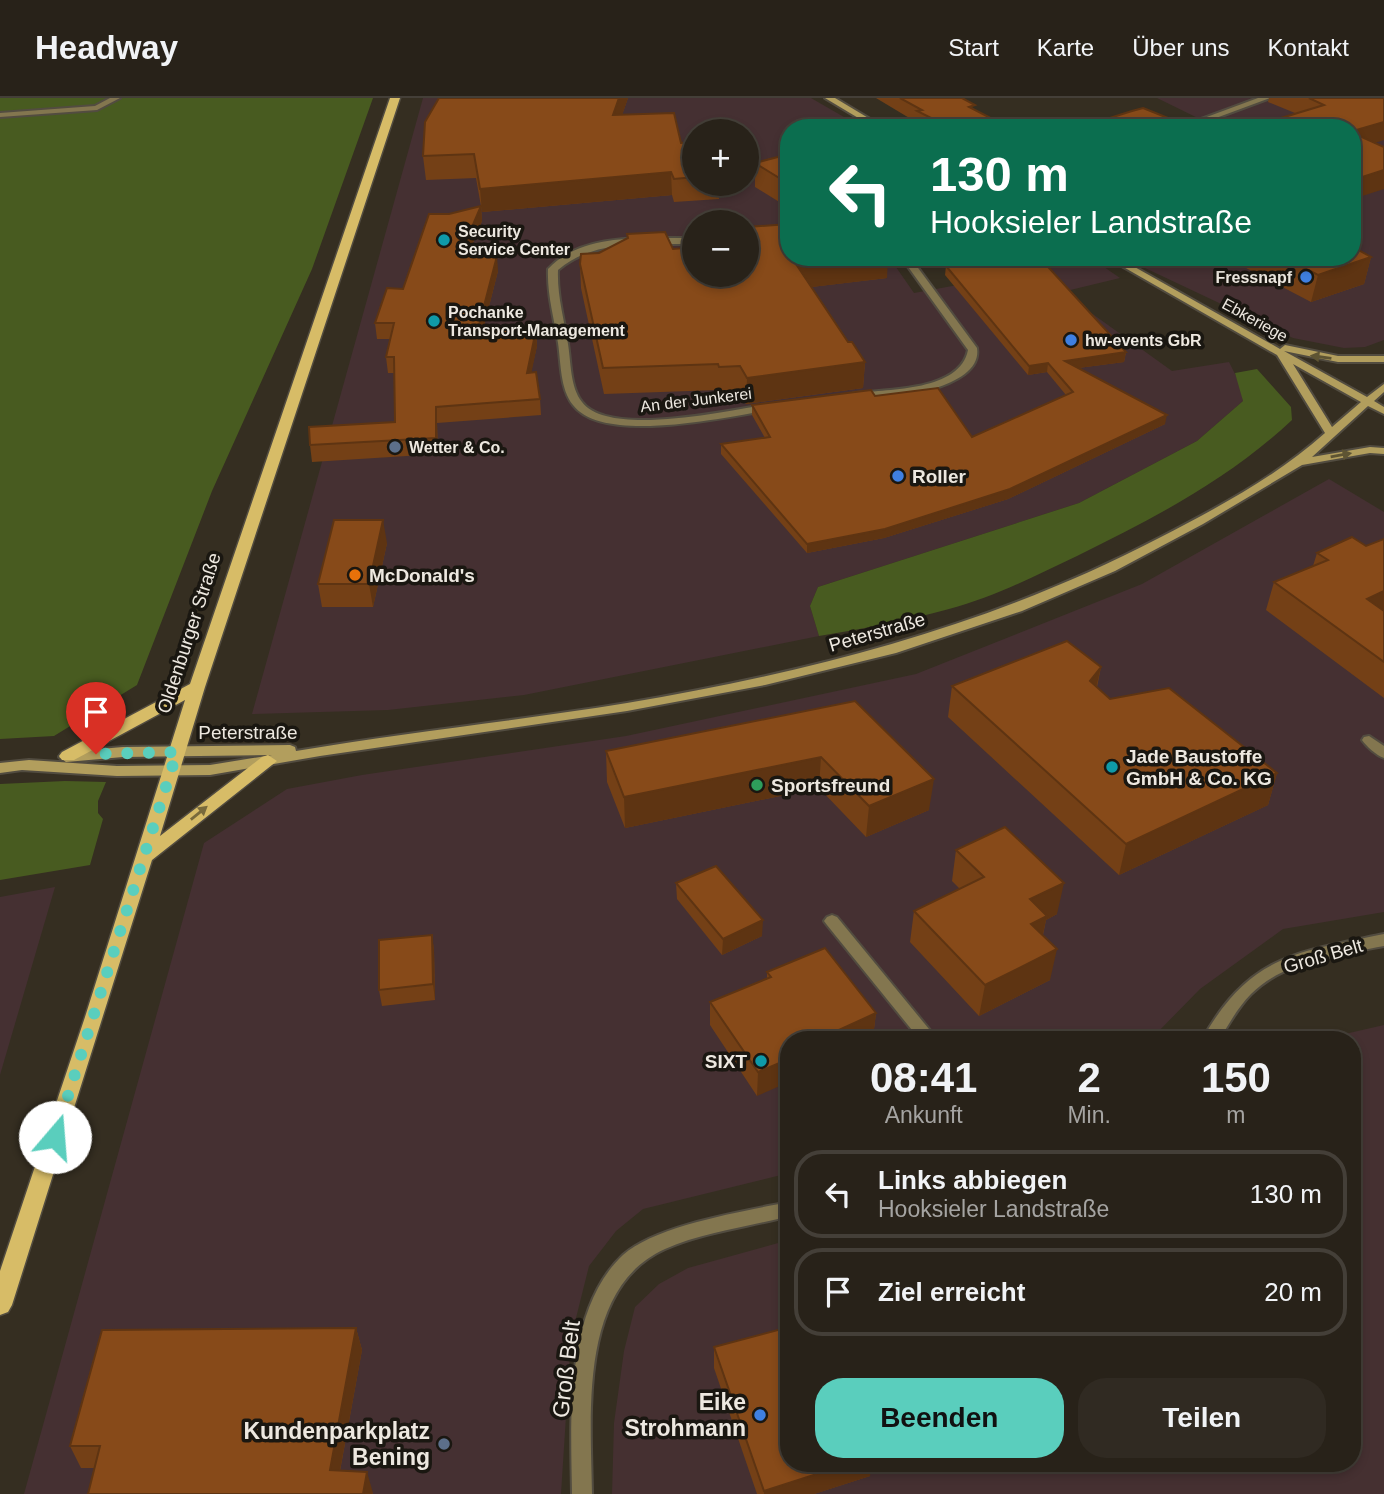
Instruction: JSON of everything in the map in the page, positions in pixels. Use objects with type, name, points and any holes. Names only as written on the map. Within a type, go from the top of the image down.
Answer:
[{"type":"main road","name":"Oldenburger Straße","points":[[0,1305],[146,856],[197,687],[395,98]]},
{"type":"main road","points":[[829,98],[865,119]]},
{"type":"main road","name":"Ebkeriege","points":[[1126,266],[1384,411]]},
{"type":"main road","points":[[1259,341],[1311,356],[1384,359]]},
{"type":"main road","points":[[1279,352],[1331,434]]},
{"type":"main road","name":"Peterstraße","points":[[23,766],[171,772],[210,770],[320,751],[627,707],[765,681],[892,650],[1018,608],[1111,568],[1199,522],[1298,463],[1384,387]]},
{"type":"main road","points":[[1298,463],[1370,450],[1384,451]]},
{"type":"main road","points":[[68,757],[197,687]]},
{"type":"main road","name":"Peterstraße","points":[[23,766],[68,757],[177,752],[320,751]]},
{"type":"main road","points":[[146,856],[268,761]]},
{"type":"main road","points":[[0,768],[23,766]]},
{"type":"street","points":[[0,115],[97,108],[116,98]]},
{"type":"street","points":[[1206,119],[1266,98]]},
{"type":"street","name":"An der Junkerei","points":[[682,242],[592,248],[568,256],[553,269],[566,363],[575,401],[588,414],[618,423],[647,423],[779,406]]},
{"type":"street","points":[[845,398],[940,384],[968,371],[974,361],[973,350],[912,266]]},
{"type":"street","points":[[1369,740],[1384,753]]},
{"type":"street","points":[[832,921],[923,1031]]},
{"type":"street","name":"Groß Belt","points":[[1216,1031],[1248,987],[1275,970],[1298,960],[1384,940]]},
{"type":"street","name":"Groß Belt","points":[[582,1494],[582,1408],[587,1350],[601,1298],[620,1268],[657,1244],[780,1211]]},
{"type":"shaded area","points":[[423,98],[811,98],[847,119],[780,119],[780,266],[895,266],[914,293],[1061,266],[1103,266],[1120,278],[1062,292],[1172,371],[1229,362],[1239,382],[1243,401],[1197,441],[1079,503],[818,587],[810,606],[819,636],[524,695],[388,710],[252,714]]},
{"type":"shaded area","points":[[1157,98],[1384,98],[1384,340],[1365,347],[1344,348],[1293,338],[1145,268],[1361,266],[1361,119],[1200,119]]},
{"type":"shaded area","points":[[1329,479],[1384,512],[1384,912],[1283,929],[1200,989],[1159,1031],[780,1031],[780,1175],[643,1209],[616,1231],[589,1266],[571,1338],[561,1494],[24,1494],[204,843],[287,789],[362,775],[626,736],[916,674],[1142,584]]},
{"type":"shaded area","points":[[55,887],[0,1075],[0,897]]},
{"type":"shaded area","points":[[1384,1025],[1384,1494],[612,1494],[614,1423],[624,1351],[635,1307],[659,1284],[688,1268],[780,1242],[780,1472],[1361,1472],[1361,1031],[1358,1031]]},
{"type":"green space","points":[[0,98],[373,98],[312,269],[212,491],[137,685],[54,736],[0,739]]},
{"type":"green space","points":[[1257,369],[1291,407],[1292,420],[1268,442],[1189,496],[1134,527],[1014,586],[949,609],[868,628],[819,636],[810,606],[818,587],[1079,503],[1197,441],[1243,401],[1235,373]]},
{"type":"green space","points":[[106,782],[98,801],[98,813],[103,819],[90,865],[0,880],[0,784]]},
{"type":"building","points":[[439,98],[619,98],[613,115],[674,113],[682,143],[682,178],[674,179],[671,172],[480,189],[474,154],[423,156],[425,122]]},
{"type":"building","points":[[900,98],[962,98],[975,105],[969,107],[992,119],[933,119],[917,111],[922,110]]},
{"type":"building","points":[[1309,98],[1384,98],[1384,122],[1361,129],[1361,119],[1278,119],[1324,105]]},
{"type":"building","points":[[1143,108],[1170,119],[1107,119]]},
{"type":"building","points":[[1361,137],[1384,147],[1384,170],[1361,177]]},
{"type":"building","points":[[780,156],[780,178],[759,165],[759,162]]},
{"type":"building","points":[[481,206],[460,255],[497,256],[478,329],[536,330],[527,373],[536,372],[540,399],[436,407],[436,438],[310,445],[309,427],[395,422],[394,357],[386,357],[394,323],[375,323],[387,288],[403,289],[429,214],[449,214]]},
{"type":"building","points":[[780,225],[780,266],[797,266],[848,342],[852,342],[865,362],[747,378],[740,366],[719,367],[718,364],[603,368],[580,264],[581,254],[599,253],[628,238],[627,234],[665,232],[673,249],[682,248],[682,287],[759,287],[759,226]]},
{"type":"building","points":[[1361,251],[1371,257],[1361,260]]},
{"type":"building","name":"Roller","points":[[946,266],[1047,266],[1126,352],[1065,361],[1167,415],[1010,489],[885,529],[807,544],[721,444],[770,437],[752,405],[871,390],[875,396],[938,388],[972,437],[1073,392],[1048,363],[1029,366]]},
{"type":"building","points":[[1300,266],[1344,266],[1318,275]]},
{"type":"building","points":[[334,520],[383,520],[369,584],[318,584]]},
{"type":"building","points":[[1352,537],[1366,546],[1384,539],[1384,591],[1367,599],[1384,611],[1384,662],[1274,582],[1328,560],[1317,553]]},
{"type":"building","name":"Jade Baustoffe GmbH & Co. KG","points":[[1067,641],[1101,667],[1090,681],[1110,699],[1169,688],[1277,773],[1126,844],[952,686]]},
{"type":"building","points":[[855,701],[934,779],[869,806],[821,757],[624,797],[606,751]]},
{"type":"building","points":[[1005,827],[1064,883],[1030,899],[1047,916],[1031,924],[1057,949],[985,985],[914,911],[984,877],[956,850]]},
{"type":"building","points":[[716,866],[763,920],[723,939],[676,883]]},
{"type":"building","points":[[432,935],[433,984],[379,990],[379,940]]},
{"type":"building","points":[[825,948],[876,1013],[837,1031],[780,1031],[780,1063],[758,1072],[710,1002],[771,977],[767,972]]},
{"type":"building","points":[[356,1328],[330,1470],[367,1472],[363,1494],[88,1494],[100,1446],[70,1446],[102,1330]]},
{"type":"building","name":"Eike Strohmann","points":[[780,1329],[780,1472],[823,1472],[764,1491],[714,1347]]},
{"type":"place","name":"Security Service Center","points":[[444,240]]},
{"type":"place","name":"Fressnapf","points":[[1306,277]]},
{"type":"place","name":"Pochanke Transport-Management","points":[[434,321]]},
{"type":"place","name":"hw-events GbR","points":[[1071,340]]},
{"type":"place","name":"Wetter & Co.","points":[[395,447]]},
{"type":"place","name":"Roller","points":[[898,476]]},
{"type":"place","name":"McDonald's","points":[[355,575]]},
{"type":"place","name":"Jade Baustoffe GmbH & Co. KG","points":[[1112,767]]},
{"type":"place","name":"Sportsfreund","points":[[757,785]]},
{"type":"place","name":"SIXT","points":[[761,1061]]},
{"type":"place","name":"Eike Strohmann","points":[[760,1415]]},
{"type":"place","name":"Kundenparkplatz Bening","points":[[444,1444]]},
{"type":"route","points":[[55,1137],[177,752],[96,754]]}]
